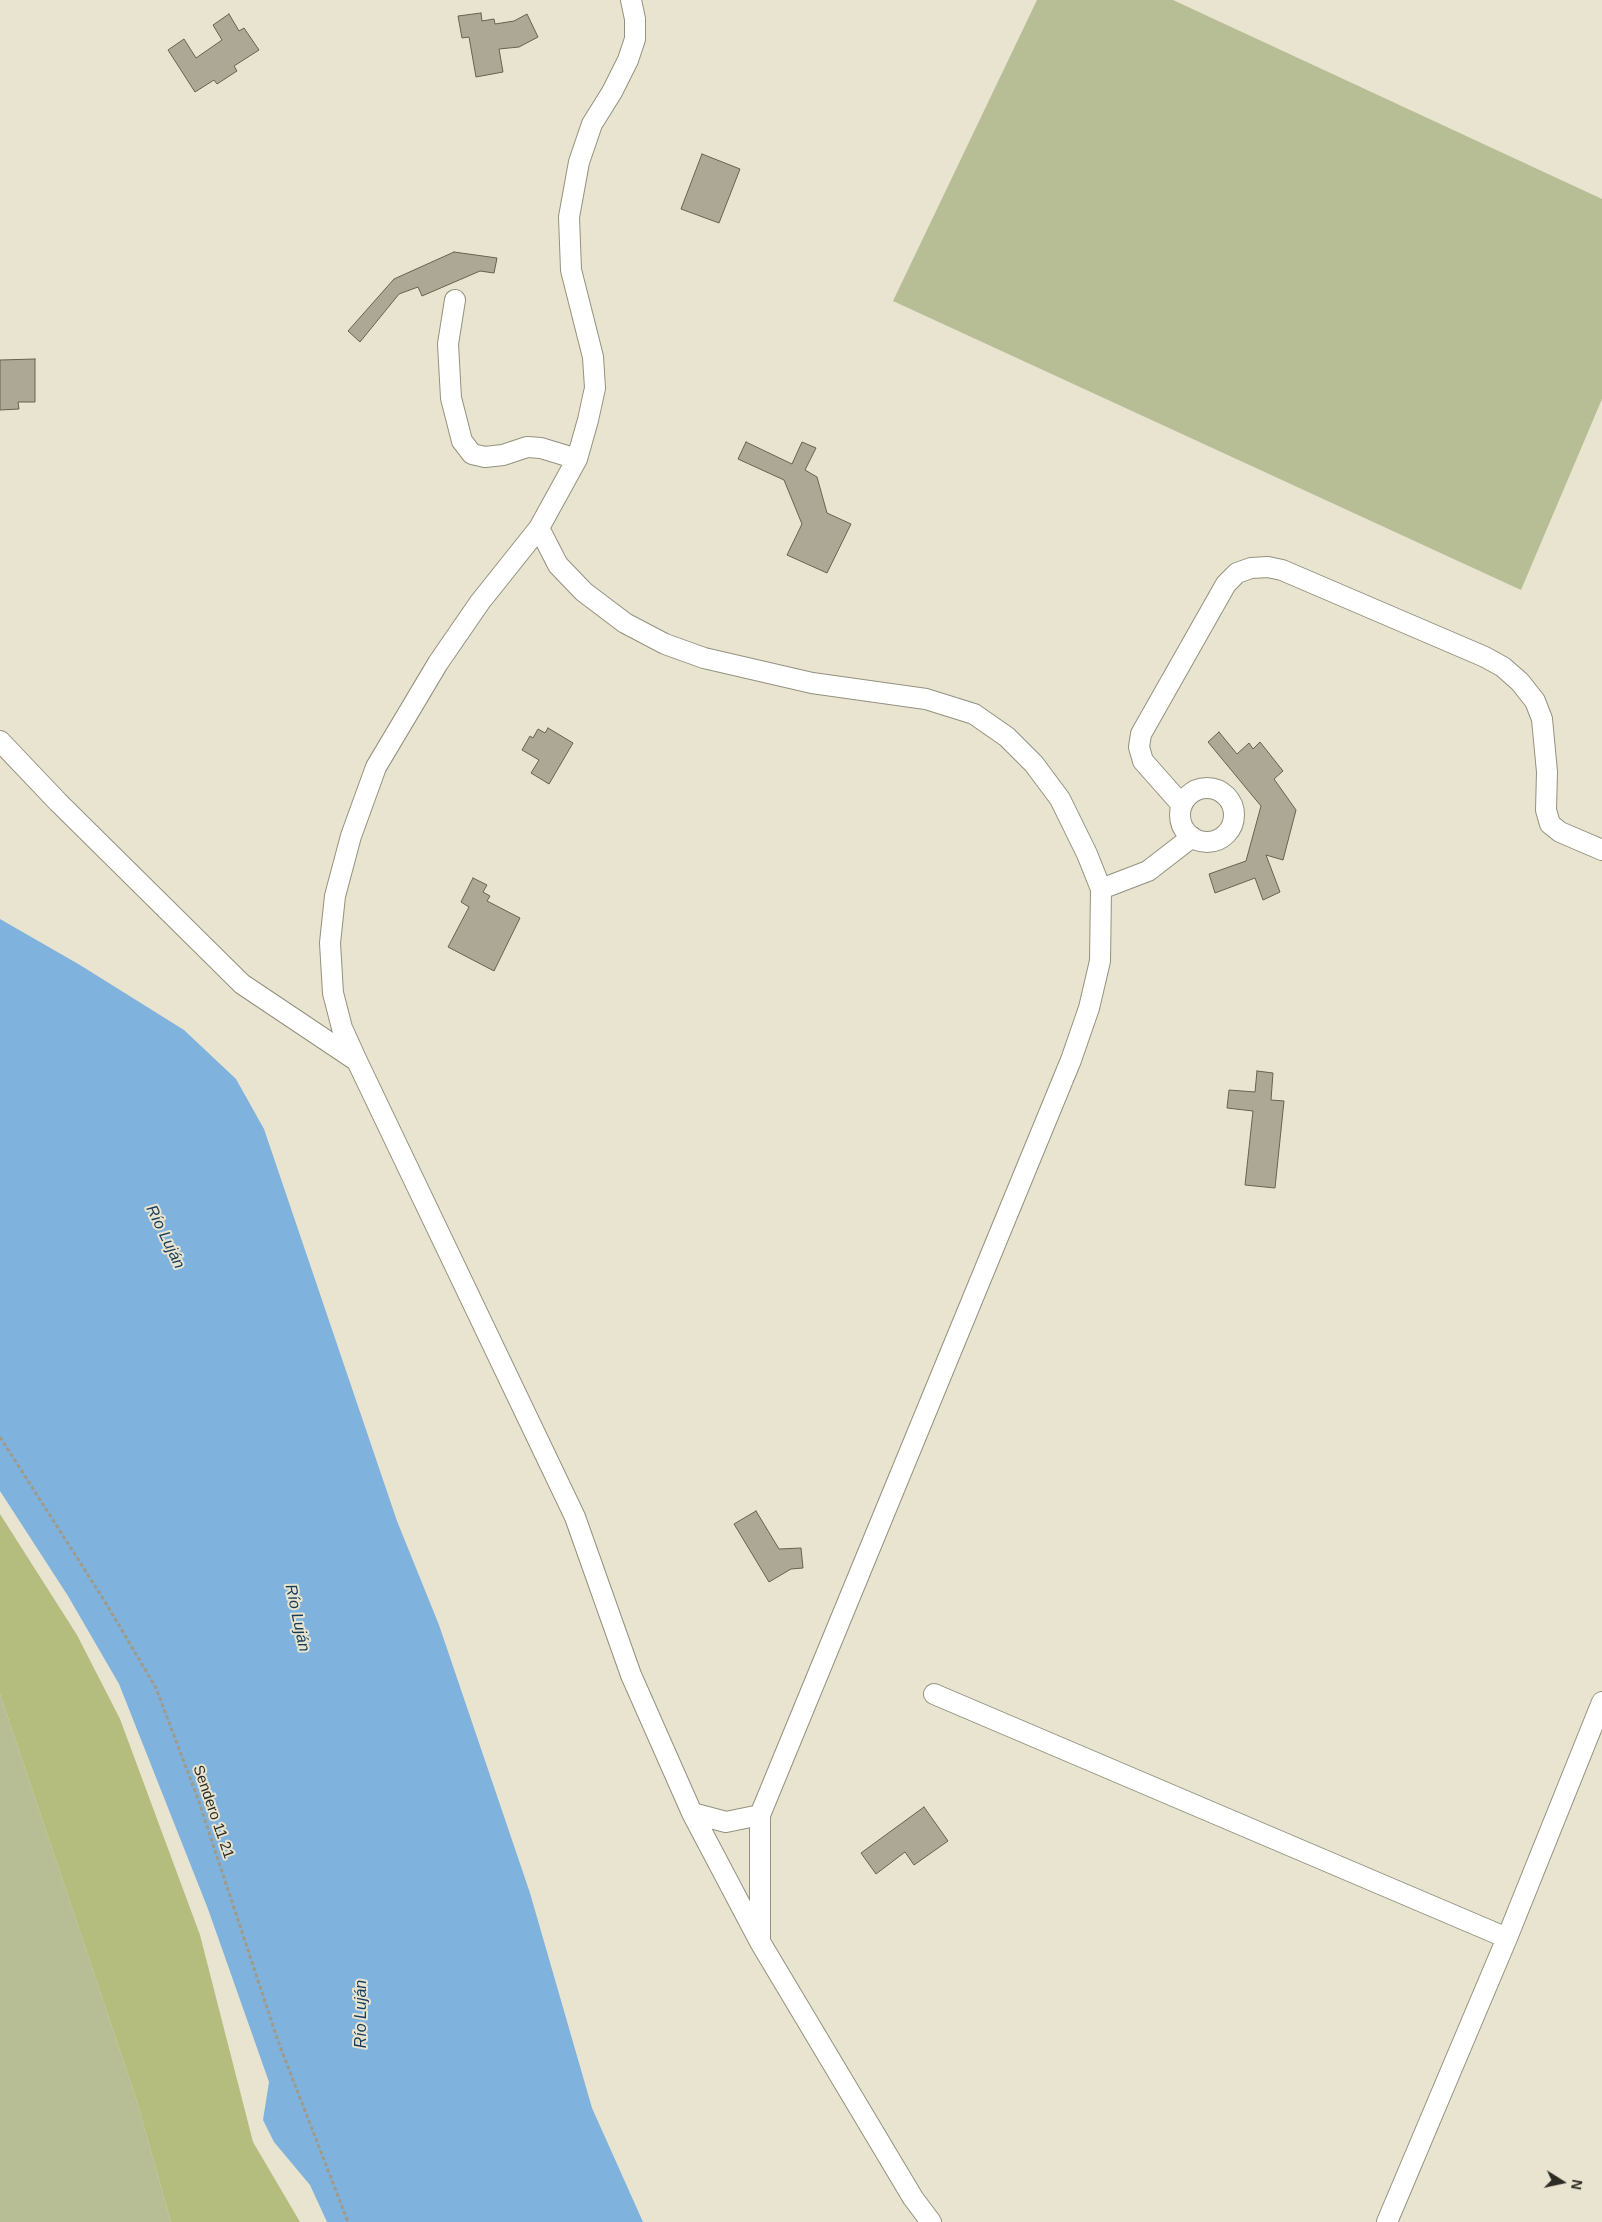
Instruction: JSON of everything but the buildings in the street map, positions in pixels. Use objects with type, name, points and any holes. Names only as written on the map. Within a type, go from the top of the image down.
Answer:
[{"type":"street","points":[[631,0],[635,19],[635,39],[628,60],[612,92],[592,124],[579,162],[569,216],[572,270],[593,357],[595,388],[577,459],[539,528],[480,602],[438,663],[376,767],[350,836],[335,896],[330,943],[333,993],[342,1028],[575,1517],[632,1675],[692,1813],[760,1942],[913,2198],[931,2222]]},
{"type":"street","points":[[455,300],[448,344],[451,398],[462,441],[472,454],[485,456],[503,454],[527,447],[541,448],[577,459]]},
{"type":"street","points":[[539,528],[558,565],[584,592],[625,623],[666,644],[704,658],[812,683],[926,699],[974,714],[1007,737],[1034,764],[1060,799],[1088,854],[1100,889],[1100,961],[1089,1008],[1071,1060],[760,1815],[760,1942]]},
{"type":"street","points":[[1182,805],[1143,761],[1139,747],[1141,734],[1226,584],[1237,573],[1251,568],[1268,567],[1291,573],[1485,656],[1503,667],[1520,682],[1535,701],[1542,719],[1547,772],[1546,810],[1550,824],[1560,832],[1602,850]]},
{"type":"street","points":[[0,741],[58,802],[242,984],[358,1061]]},
{"type":"street","points":[[1210,788],[1225,796],[1231,802],[1233,810],[1231,828],[1225,835],[1209,842],[1192,837],[1182,823],[1180,814],[1182,805],[1193,792],[1210,788]]},
{"type":"street","points":[[1100,889],[1148,871],[1192,837]]},
{"type":"street","points":[[934,1694],[1507,1938]]},
{"type":"street","points":[[1387,2222],[1507,1938],[1602,1702]]},
{"type":"street","points":[[692,1813],[726,1822],[760,1815]]},
{"type":"path","name":"Sendero 11 21","points":[[0,1436],[104,1600],[156,1688],[198,1799],[278,2041],[348,2222]]},
{"type":"green space","points":[[1037,0],[1173,0],[1602,199],[1602,399],[1521,590],[893,301]]},
{"type":"green space","points":[[0,1514],[77,1635],[120,1719],[200,1935],[253,2142],[300,2222],[171,2222],[136,2098],[0,1694]]},
{"type":"green space","points":[[0,1694],[136,2098],[171,2222],[0,2222]]},
{"type":"water","name":"Río Luján","points":[[0,919],[80,965],[184,1030],[236,1079],[264,1129],[397,1521],[439,1625],[530,1893],[592,2108],[643,2222],[327,2222],[310,2185],[274,2142],[263,2120],[269,2082],[208,1909],[119,1684],[68,1596],[0,1491]]}]
